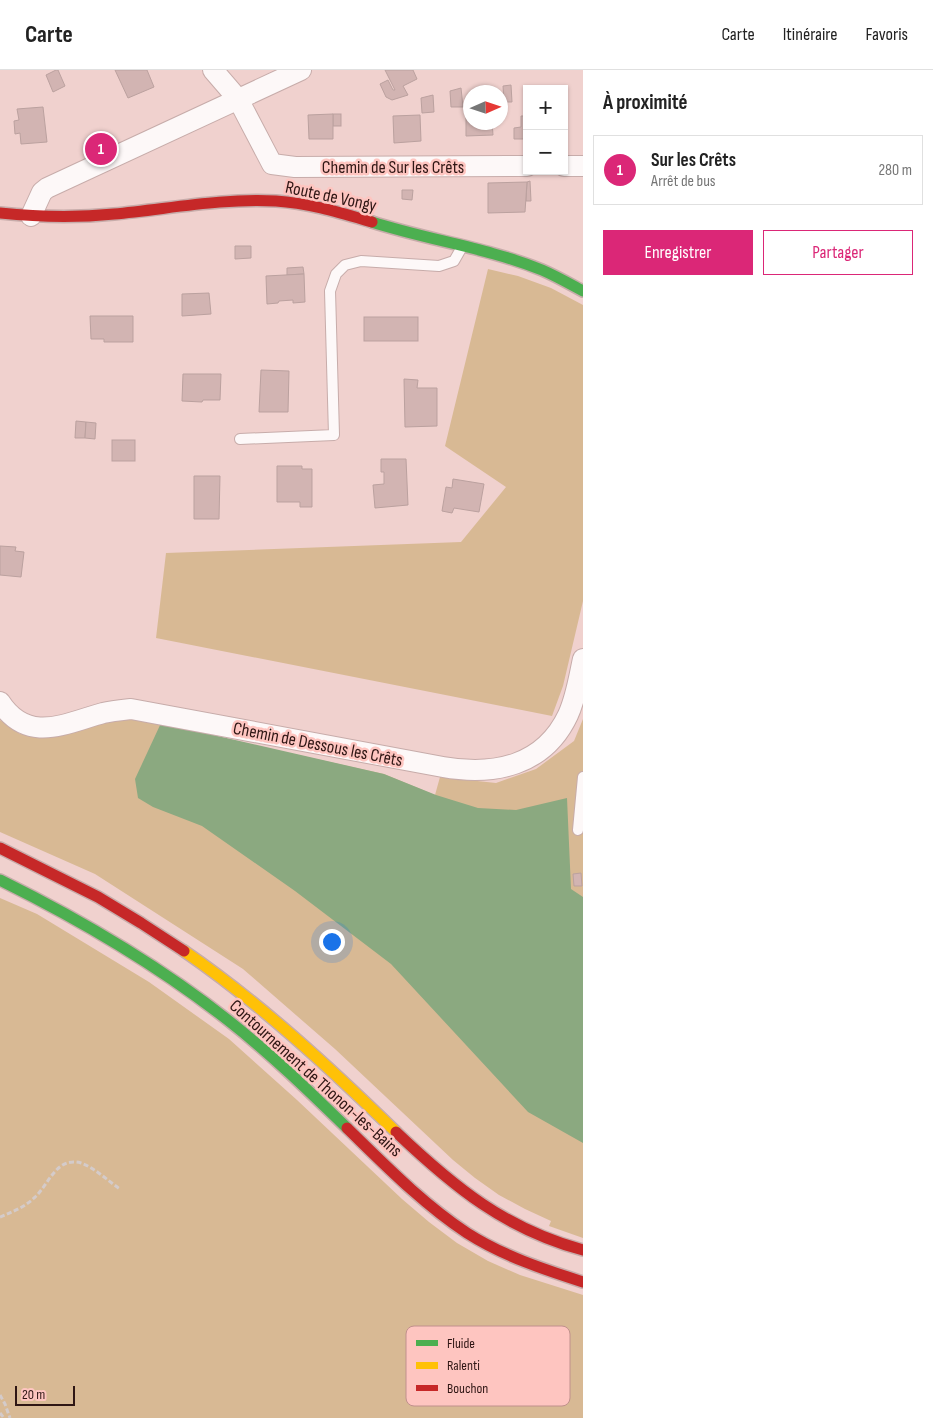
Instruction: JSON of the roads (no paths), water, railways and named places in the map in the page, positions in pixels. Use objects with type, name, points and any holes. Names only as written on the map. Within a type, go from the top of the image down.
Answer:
[{"type":"main road","name":"Route de Vongy","points":[[0,213],[61,217],[98,215],[208,203],[276,201],[331,210],[408,233],[526,264],[581,286]]},
{"type":"main road","name":"Contournement de Thonon-les-Bains","points":[[0,848],[98,897],[163,937],[229,983],[321,1060],[432,1166],[463,1192],[493,1212],[528,1231],[563,1245],[583,1250]]},
{"type":"main road","name":"Contournement de Thonon-les-Bains","points":[[0,880],[112,939],[160,970],[208,1005],[286,1069],[419,1195],[453,1224],[484,1243],[520,1261],[583,1282]]},
{"type":"street","points":[[213,70],[238,99]]},
{"type":"street","points":[[31,216],[42,192],[47,188],[300,70]]},
{"type":"street","name":"Chemin de Sur les Crêts","points":[[238,99],[272,164],[295,167],[523,166]]},
{"type":"street","points":[[568,166],[583,166]]},
{"type":"street","name":"Chemin de Dessous les Crêts","points":[[0,702],[16,718],[24,723],[41,728],[58,727],[104,713],[131,710],[460,770],[488,770],[510,766],[545,748],[558,733],[569,714],[583,666]]},
{"type":"lane","points":[[240,439],[334,435],[330,291],[336,274],[345,265],[360,261],[438,266],[454,261],[462,247]]},
{"type":"lane","points":[[578,830],[583,777]]},
{"type":"place","name":"Sur les Crêts","points":[[101,149]]}]
